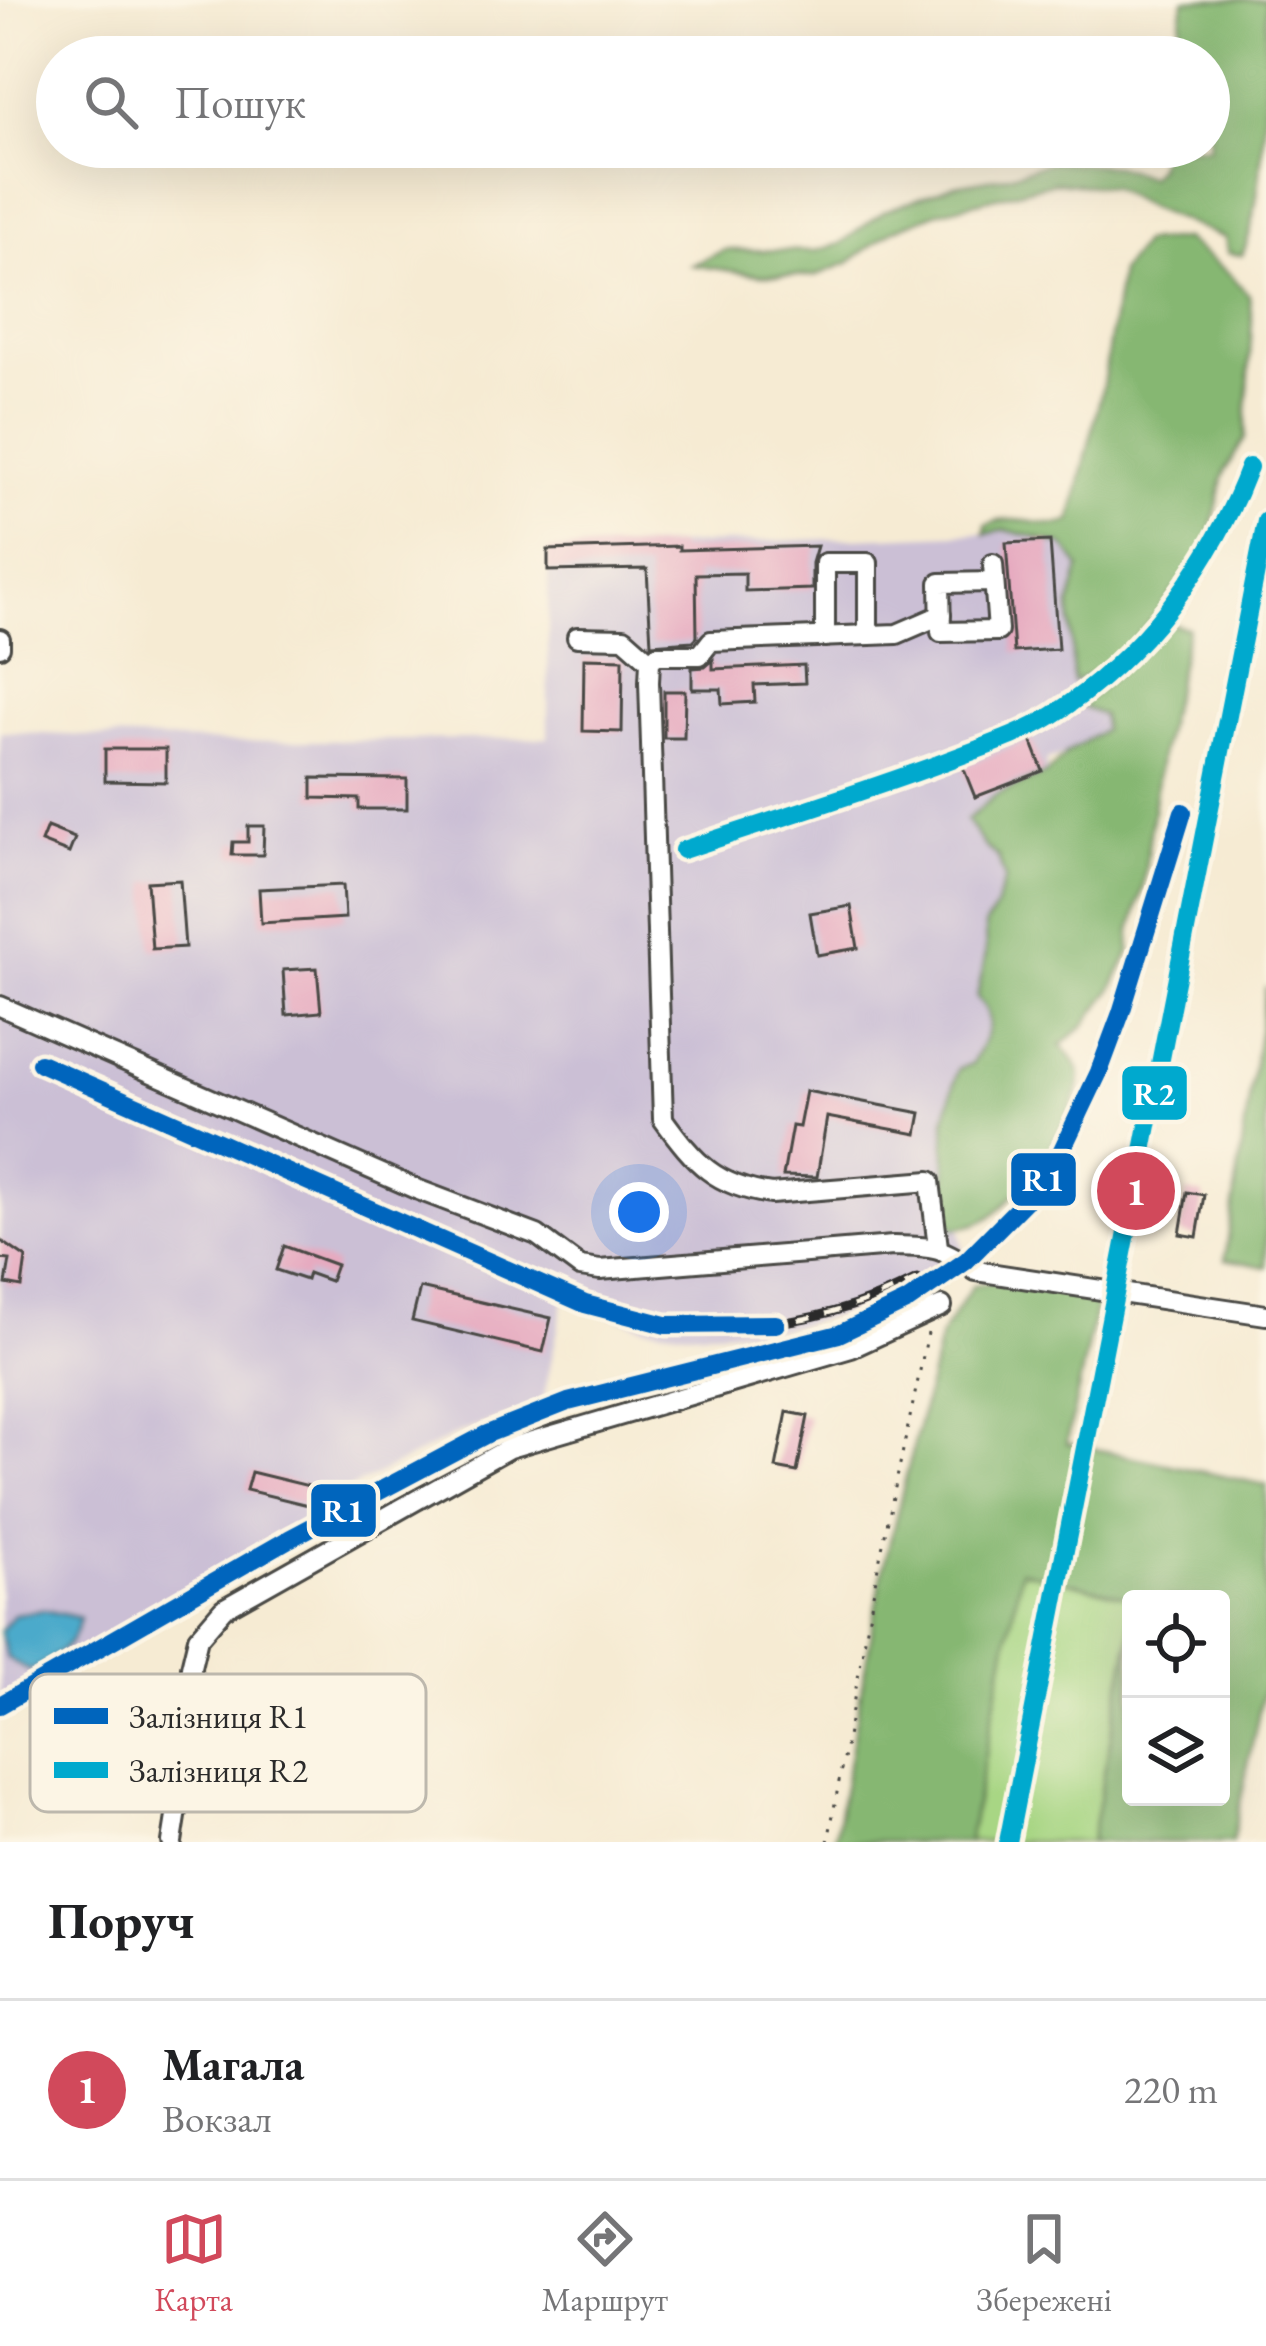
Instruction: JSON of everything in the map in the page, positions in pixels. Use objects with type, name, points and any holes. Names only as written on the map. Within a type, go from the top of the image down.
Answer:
[{"type":"lane","points":[[825,637],[825,562],[868,562],[868,635]]},
{"type":"lane","points":[[993,573],[998,631],[941,632],[941,615],[940,583],[993,573]]},
{"type":"lane","points":[[650,661],[657,655],[700,655],[711,641],[897,634],[941,615]]},
{"type":"lane","points":[[577,637],[624,638],[650,661],[663,1119],[716,1179],[748,1191],[771,1194],[930,1181],[938,1247]]},
{"type":"lane","points":[[0,1006],[416,1189],[537,1235],[580,1268],[893,1246],[938,1247],[976,1271],[1266,1315]]},
{"type":"lane","points":[[191,1674],[198,1638],[223,1610],[509,1448],[851,1348],[942,1306]]},
{"type":"lane","points":[[172,1842],[177,1812]]},
{"type":"path","points":[[829,1842],[929,1326],[942,1306]]},
{"type":"shaded area","points":[[1080,529],[1115,738],[1047,760],[1044,797],[959,1224],[964,1254],[901,1293],[779,1329],[688,1332],[645,1327],[564,1301],[542,1405],[461,1432],[334,1497],[271,1546],[47,1674],[30,1674],[30,1684],[0,1701],[0,732],[226,742],[548,738],[548,550]]},
{"type":"green space","points":[[1184,0],[1266,0],[1260,170],[1242,255],[1228,253],[1225,238],[1149,208],[1111,187],[1055,182],[938,212],[893,230],[848,263],[815,276],[760,275],[692,265],[725,250],[815,251],[840,244],[884,211],[954,185],[1031,168],[1121,168],[1149,177],[1156,168],[1230,168],[1230,36],[1179,36]]},
{"type":"green space","points":[[1184,239],[1249,295],[1252,321],[1245,438],[1225,471],[1202,550],[1131,643],[1073,682],[1070,605],[1080,568],[1064,545],[1006,530],[985,534],[986,525],[1010,520],[1071,521],[1103,385],[1120,272],[1143,242]]},
{"type":"green space","points":[[1172,624],[1188,628],[1160,757],[1130,952],[1112,989],[1086,1024],[1061,1045],[1080,1076],[1060,1131],[1002,1207],[981,1222],[954,1229],[947,1218],[945,1120],[958,1069],[972,1064],[988,1030],[988,1014],[977,997],[986,954],[985,925],[1005,879],[998,857],[967,820],[996,795],[1046,774],[1068,752],[1103,730],[1102,715],[1081,706]]},
{"type":"green space","points":[[1266,986],[1266,1267],[1225,1259]]},
{"type":"green space","points":[[998,1282],[1098,1297],[1067,1443],[1266,1485],[1266,1677],[1232,1842],[1091,1842],[1122,1679],[1122,1806],[1230,1806],[1230,1590],[1122,1590],[1122,1595],[1021,1570],[968,1842],[834,1842],[883,1569],[941,1335],[973,1285]]},
{"type":"green space","points":[[1021,1570],[1122,1595],[1122,1679],[1091,1842],[968,1842]]},
{"type":"water","points":[[44,1610],[80,1618],[68,1644],[30,1671],[7,1658],[0,1631],[15,1614]]},
{"type":"building","points":[[1050,541],[1058,649],[1014,652],[1006,543]]},
{"type":"building","points":[[679,546],[679,550],[817,546],[812,589],[745,591],[745,573],[696,574],[697,637],[651,644],[647,569],[548,571],[548,550]]},
{"type":"building","points":[[584,658],[623,659],[622,732],[583,731]]},
{"type":"building","points":[[713,660],[713,669],[804,665],[805,683],[754,685],[755,702],[722,704],[721,689],[692,689],[692,668],[705,667]]},
{"type":"building","points":[[664,691],[685,691],[684,738],[664,738]]},
{"type":"building","points":[[1031,740],[1043,771],[975,797],[963,767]]},
{"type":"building","points":[[105,749],[166,749],[166,782],[105,781]]},
{"type":"building","points":[[312,778],[407,779],[407,809],[359,809],[359,799],[312,798]]},
{"type":"building","points":[[248,826],[264,826],[263,855],[232,855],[233,842],[248,842]]},
{"type":"building","points":[[47,827],[75,838],[69,853],[41,842]]},
{"type":"building","points":[[180,880],[185,947],[152,949],[147,882]]},
{"type":"building","points":[[343,885],[345,918],[261,923],[259,889]]},
{"type":"building","points":[[851,906],[858,948],[817,955],[810,913]]},
{"type":"building","points":[[317,968],[321,1012],[286,1015],[283,970]]},
{"type":"building","points":[[806,1091],[921,1113],[917,1134],[827,1117],[817,1177],[783,1176],[792,1126],[799,1127]]},
{"type":"building","points":[[1187,1192],[1204,1195],[1197,1237],[1180,1234]]},
{"type":"building","points":[[0,1240],[26,1258],[22,1287],[6,1284],[10,1260],[0,1259]]},
{"type":"building","points":[[284,1246],[336,1265],[330,1281],[308,1273],[306,1280],[276,1270]]},
{"type":"building","points":[[420,1288],[551,1318],[543,1352],[412,1321]]},
{"type":"building","points":[[787,1412],[808,1416],[797,1472],[776,1468]]},
{"type":"building","points":[[251,1472],[313,1487],[308,1505],[246,1490]]},
{"type":"railway","points":[[683,850],[944,762],[1053,715],[1116,666],[1170,606],[1215,539],[1249,467]]},
{"type":"railway","points":[[54,1674],[289,1539],[487,1434],[568,1402],[839,1334],[908,1301],[966,1261],[1037,1189],[1061,1152],[1121,1013],[1183,812]]},
{"type":"railway","points":[[40,1063],[544,1288],[639,1317],[685,1324],[777,1323],[870,1300],[917,1279]]},
{"type":"railway","points":[[0,1705],[30,1688]]},
{"type":"rail line","name":"R2","points":[[683,850],[944,762],[1053,715],[1116,666],[1170,606],[1215,539],[1249,467]]},
{"type":"rail line","name":"R2","points":[[1008,1842],[1266,521]]},
{"type":"rail line","name":"R1","points":[[54,1674],[289,1539],[487,1434],[568,1402],[839,1334],[908,1301],[966,1261],[1037,1189],[1061,1152],[1121,1013],[1183,812]]},
{"type":"rail line","name":"R1","points":[[40,1063],[585,1304],[666,1325],[776,1324]]},
{"type":"rail line","name":"R1","points":[[0,1705],[30,1688]]},
{"type":"place","name":"Магала","points":[[1136,1191]]}]
